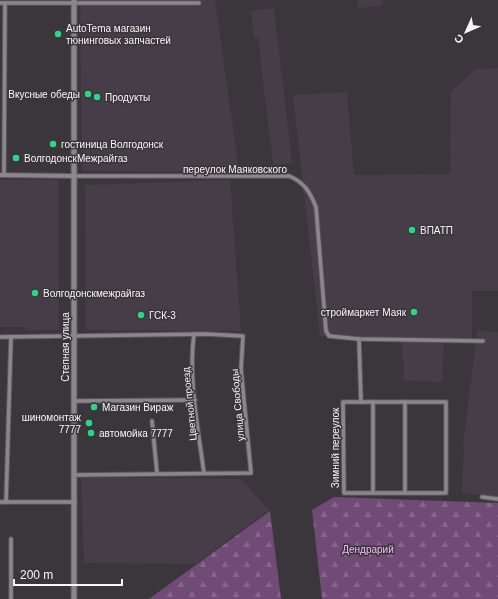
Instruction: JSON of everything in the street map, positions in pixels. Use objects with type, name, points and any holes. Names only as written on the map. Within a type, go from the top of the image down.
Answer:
[{"type":"main road","name":"Степная улица","points":[[74,1],[74,599]]},
{"type":"street","points":[[0,2],[74,1],[199,3]]},
{"type":"street","points":[[2,175],[5,2]]},
{"type":"street","name":"переулок Маяковского","points":[[2,175],[289,176],[302,183],[307,189],[316,207],[326,331],[329,336],[332,338],[359,339],[483,341]]},
{"type":"street","points":[[0,337],[194,334]]},
{"type":"street","name":"улица Свободы","points":[[194,334],[243,336],[241,369],[251,473],[204,473]]},
{"type":"street","name":"Цветной проезд","points":[[194,334],[192,349],[195,400],[204,473]]},
{"type":"street","points":[[6,502],[11,337]]},
{"type":"street","points":[[359,339],[361,402],[373,402],[446,402],[446,493],[373,493],[373,402]]},
{"type":"street","points":[[74,400],[195,400]]},
{"type":"street","name":"Зимний переулок","points":[[361,402],[343,402],[344,493],[373,493]]},
{"type":"street","points":[[405,402],[405,493]]},
{"type":"street","points":[[152,421],[157,473]]},
{"type":"street","points":[[75,475],[204,473]]},
{"type":"street","points":[[482,497],[498,499]]},
{"type":"street","points":[[0,502],[75,502]]},
{"type":"street","points":[[11,539],[11,599]]},
{"type":"shaded area","points":[[80,0],[215,0],[239,172],[82,171]]},
{"type":"shaded area","points":[[358,0],[382,0],[382,6],[358,8]]},
{"type":"shaded area","points":[[274,8],[292,163],[273,165],[258,38],[254,38],[251,11]]},
{"type":"shaded area","points":[[498,68],[498,291],[472,291],[472,339],[320,336],[293,95],[347,92],[354,175],[450,174],[451,92],[475,69]]},
{"type":"shaded area","points":[[0,180],[58,180],[59,330],[26,330],[26,327],[0,327]]},
{"type":"shaded area","points":[[230,180],[241,331],[86,330],[85,185]]},
{"type":"shaded area","points":[[477,330],[498,332],[498,497],[462,493],[464,437]]},
{"type":"shaded area","points":[[402,341],[444,342],[442,382],[404,381]]},
{"type":"shaded area","points":[[81,477],[241,479],[269,510],[196,564],[84,563]]},
{"type":"green space","name":"Дендрарий","points":[[334,497],[498,503],[498,599],[322,599],[312,510]]},
{"type":"green space","points":[[270,511],[281,599],[149,599]]},
{"type":"place","name":"AutoTema магазин тюнинговых запчастей","points":[[58,34]]},
{"type":"place","name":"Вкусные обеды","points":[[88,94]]},
{"type":"place","name":"Продукты","points":[[97,97]]},
{"type":"place","name":"гостиница Волгодонск","points":[[53,144]]},
{"type":"place","name":"ВолгодонскМежрайгаз","points":[[16,158]]},
{"type":"place","name":"ВПАТП","points":[[412,230]]},
{"type":"place","name":"Волгодонскмежрайгаз","points":[[35,293]]},
{"type":"place","name":"строймаркет Маяк","points":[[414,312]]},
{"type":"place","name":"ГСК-3","points":[[141,315]]},
{"type":"place","name":"Магазин Вираж","points":[[94,407]]},
{"type":"place","name":"шиномонтаж 7777","points":[[89,423]]},
{"type":"place","name":"автомойка 7777","points":[[91,433]]}]
